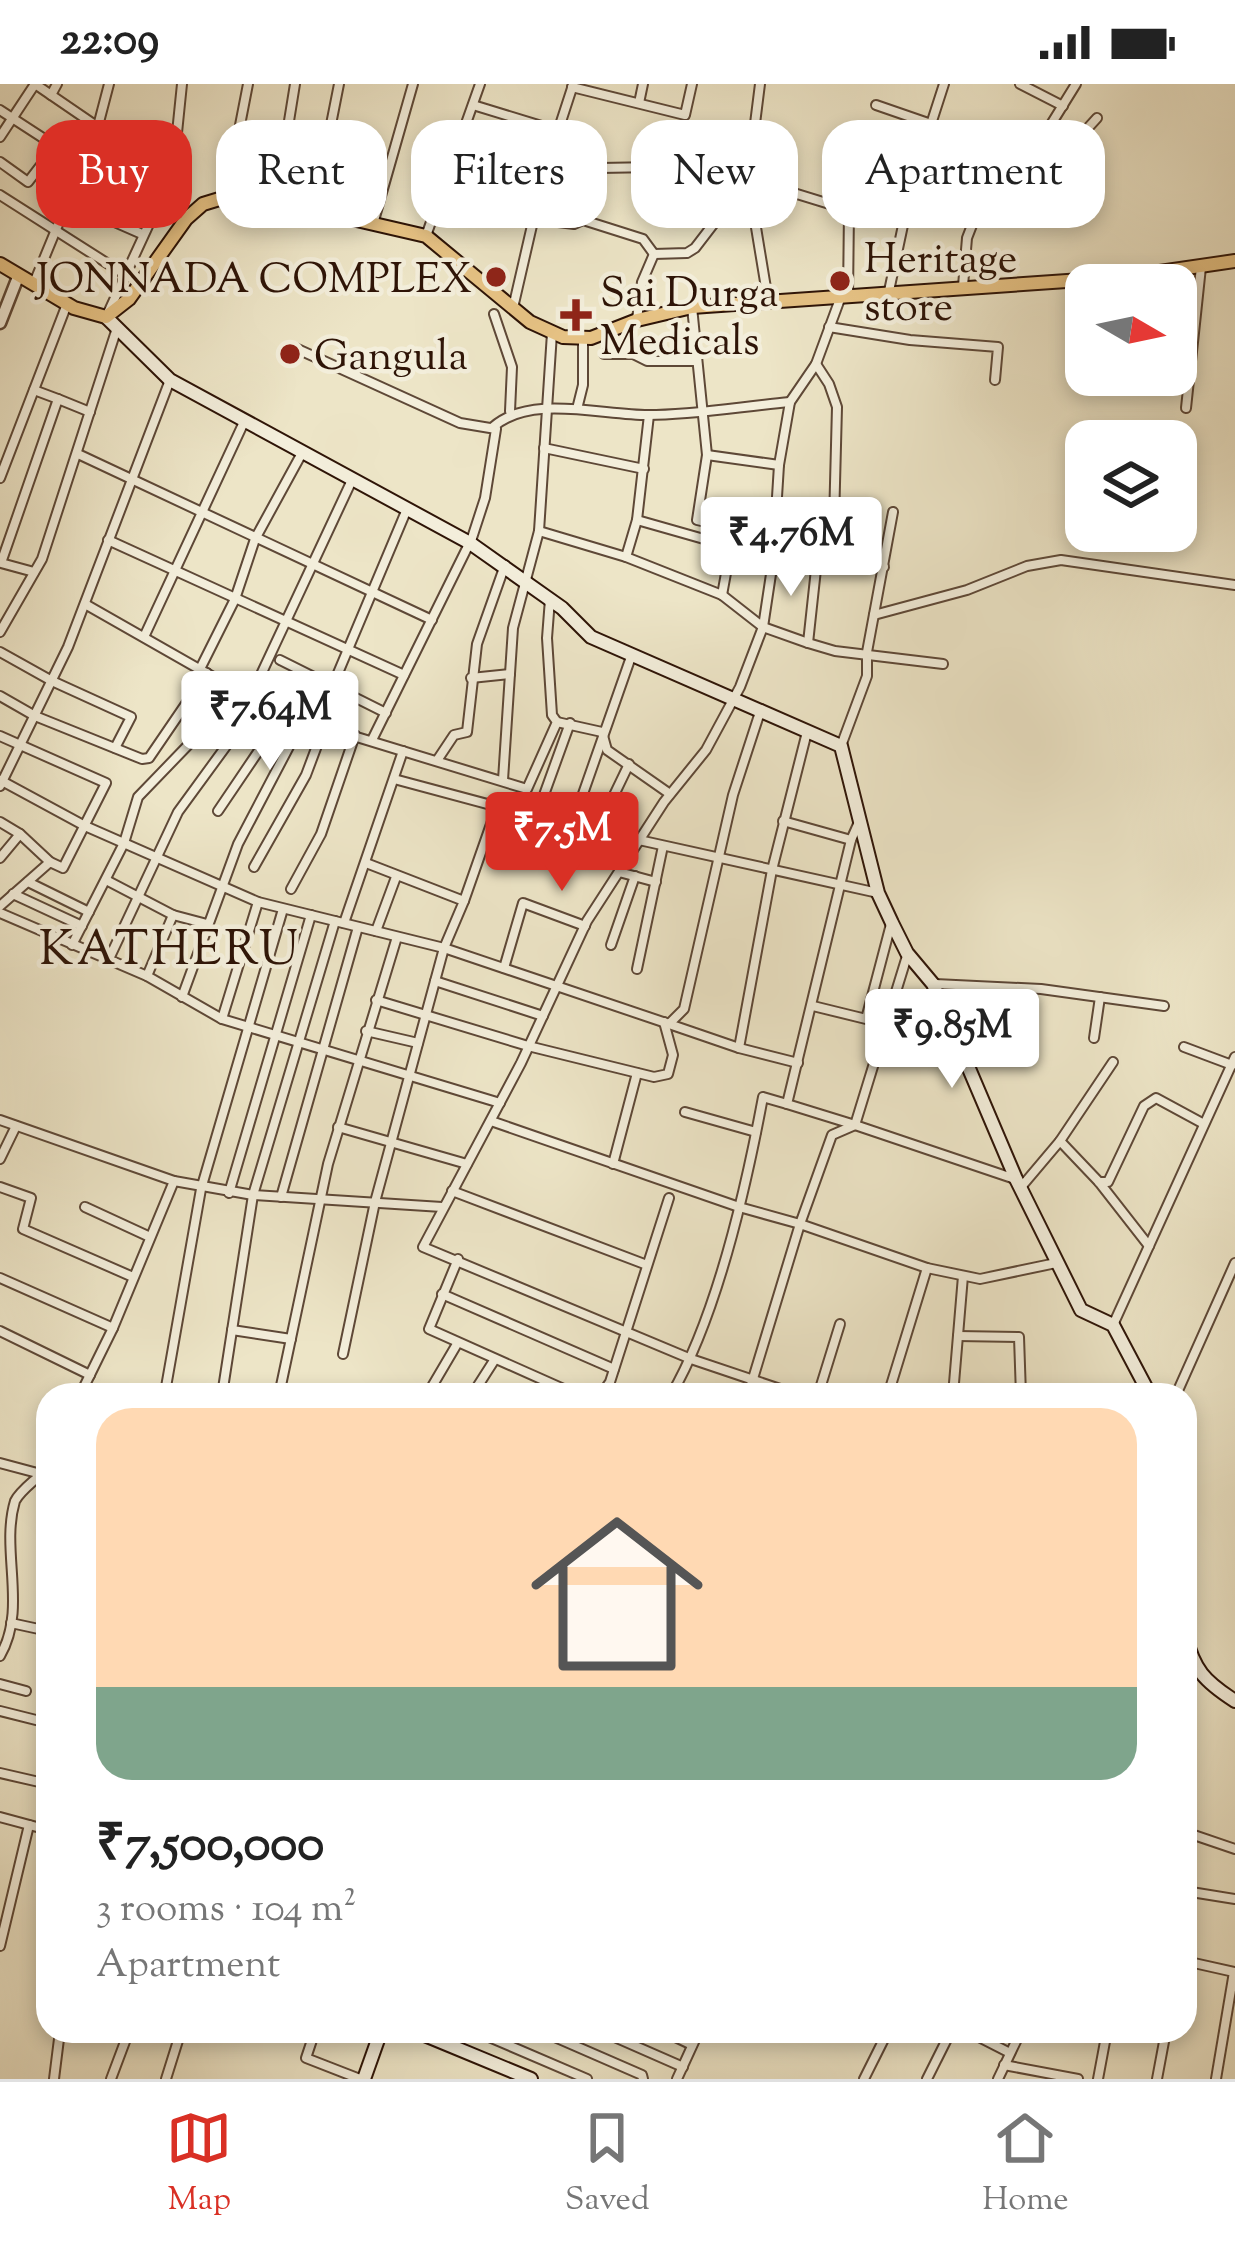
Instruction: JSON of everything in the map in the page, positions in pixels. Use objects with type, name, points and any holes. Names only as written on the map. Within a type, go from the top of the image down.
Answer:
[{"type":"main road","points":[[111,323],[186,219],[216,199]]},
{"type":"main road","points":[[387,228],[426,236],[513,310],[552,332],[584,338],[692,307],[1104,279],[1235,261]]},
{"type":"main road","points":[[0,264],[67,304],[111,323],[170,380],[505,565],[592,637],[842,746],[878,893],[892,923],[933,984],[1019,1183],[1081,1310],[1113,1324],[1144,1383]]},
{"type":"main road","points":[[1197,1673],[1235,1701]]},
{"type":"main road","points":[[362,2079],[374,2043]]},
{"type":"main road","points":[[445,2043],[531,2079]]},
{"type":"street","points":[[0,137],[35,84],[87,120]]},
{"type":"street","points":[[51,95],[57,84]]},
{"type":"street","points":[[100,120],[109,84]]},
{"type":"street","points":[[178,120],[182,84]]},
{"type":"street","points":[[241,120],[248,84]]},
{"type":"street","points":[[289,120],[295,84]]},
{"type":"street","points":[[332,120],[339,84]]},
{"type":"street","points":[[387,176],[413,84]]},
{"type":"street","points":[[426,236],[480,84]]},
{"type":"street","points":[[639,103],[643,84]]},
{"type":"street","points":[[562,120],[573,86],[685,115],[692,84]]},
{"type":"street","points":[[755,120],[760,84]]},
{"type":"street","points":[[932,120],[944,84]]},
{"type":"street","points":[[1020,84],[1063,106]]},
{"type":"street","points":[[1054,120],[1076,84]]},
{"type":"street","points":[[473,105],[522,120]]},
{"type":"street","points":[[876,105],[919,120]]},
{"type":"street","points":[[0,110],[36,134]]},
{"type":"street","points":[[0,162],[28,182],[36,172]]},
{"type":"street","points":[[763,1383],[692,1359],[423,1246],[491,1121],[585,926],[670,794],[706,751],[735,697],[763,627],[790,402],[816,364],[844,298],[849,210],[798,194]]},
{"type":"street","points":[[0,195],[124,274]]},
{"type":"street","points":[[607,227],[643,239],[654,254]]},
{"type":"street","points":[[33,284],[59,228]]},
{"type":"street","points":[[129,228],[142,234]]},
{"type":"street","points":[[0,632],[34,572],[78,454],[124,274],[145,228]]},
{"type":"street","points":[[513,310],[532,228]]},
{"type":"street","points":[[654,254],[687,253],[710,228]]},
{"type":"street","points":[[756,228],[768,300]]},
{"type":"street","points":[[889,291],[902,228]]},
{"type":"street","points":[[963,286],[971,228]]},
{"type":"street","points":[[637,320],[643,282],[654,254]]},
{"type":"street","points":[[1186,408],[1201,267]]},
{"type":"street","points":[[0,323],[18,277]]},
{"type":"street","points":[[0,478],[67,304]]},
{"type":"street","points":[[692,307],[706,455],[697,520],[728,527],[725,544]]},
{"type":"street","points":[[494,314],[512,367],[510,412]]},
{"type":"street","points":[[829,328],[998,347],[995,380]]},
{"type":"street","points":[[503,780],[513,628],[539,531],[552,332]]},
{"type":"street","points":[[577,409],[583,385],[584,338]]},
{"type":"street","points":[[293,346],[460,423],[493,427],[510,412],[577,409],[649,415],[790,402]]},
{"type":"street","points":[[604,355],[697,361]]},
{"type":"street","points":[[816,364],[837,407],[833,560]]},
{"type":"street","points":[[170,380],[85,604],[1,783],[85,826],[258,902],[444,948],[739,1048],[798,1063]]},
{"type":"street","points":[[34,389],[90,412]]},
{"type":"street","points":[[34,572],[1,563],[58,399]]},
{"type":"street","points":[[626,557],[637,520],[649,415]]},
{"type":"street","points":[[144,637],[244,422]]},
{"type":"street","points":[[372,740],[470,543],[489,477],[493,427]]},
{"type":"street","points":[[544,448],[644,469]]},
{"type":"street","points":[[0,696],[35,716],[149,758],[204,671],[255,538],[302,453]]},
{"type":"street","points":[[78,454],[432,620]]},
{"type":"street","points":[[706,455],[779,465]]},
{"type":"street","points":[[108,961],[178,812],[255,700],[352,480]]},
{"type":"street","points":[[254,867],[306,775],[332,686],[407,508]]},
{"type":"street","points":[[774,510],[832,518]]},
{"type":"street","points":[[842,746],[867,676],[867,652],[893,512]]},
{"type":"street","points":[[637,520],[731,546],[722,595]]},
{"type":"street","points":[[539,531],[626,557],[722,595],[763,627],[808,643],[836,651],[943,664]]},
{"type":"street","points":[[108,540],[404,675]]},
{"type":"street","points":[[808,643],[817,560]]},
{"type":"street","points":[[773,561],[833,560],[884,567]]},
{"type":"street","points":[[874,615],[967,590],[1027,566],[1061,560],[1235,585]]},
{"type":"street","points":[[438,759],[454,735],[467,732],[477,644],[505,565]]},
{"type":"street","points":[[550,599],[547,638],[552,715],[557,722]]},
{"type":"street","points":[[85,604],[255,700],[527,789],[557,722]]},
{"type":"street","points":[[0,652],[131,717],[115,748]]},
{"type":"street","points":[[632,654],[571,828],[620,869],[656,881]]},
{"type":"street","points":[[280,660],[386,713]]},
{"type":"street","points":[[471,678],[510,674]]},
{"type":"street","points":[[72,945],[124,843],[138,797],[193,740],[255,700]]},
{"type":"street","points":[[666,1023],[684,1010],[734,795],[762,708]]},
{"type":"street","points":[[218,811],[282,710]]},
{"type":"street","points":[[182,998],[238,844],[304,718]]},
{"type":"street","points":[[557,722],[602,733]]},
{"type":"street","points":[[394,779],[536,817],[570,723]]},
{"type":"street","points":[[739,1048],[772,870],[807,730]]},
{"type":"street","points":[[602,733],[607,750],[670,794]]},
{"type":"street","points":[[291,889],[321,834],[355,735]]},
{"type":"street","points":[[0,736],[106,783],[63,868],[0,822]]},
{"type":"street","points":[[224,1383],[253,1195],[297,1043],[403,751]]},
{"type":"street","points":[[591,843],[629,764]]},
{"type":"street","points":[[343,1354],[375,1202],[434,981],[497,807]]},
{"type":"street","points":[[787,1104],[851,840],[860,820]]},
{"type":"street","points":[[783,821],[851,840]]},
{"type":"street","points":[[0,857],[20,834]]},
{"type":"street","points":[[639,840],[878,893]]},
{"type":"street","points":[[638,970],[663,846]]},
{"type":"street","points":[[50,862],[0,909],[147,976],[222,1019],[500,1103]]},
{"type":"street","points":[[366,863],[464,901]]},
{"type":"street","points":[[611,945],[635,876]]},
{"type":"street","points":[[376,931],[396,877]]},
{"type":"street","points":[[106,880],[172,915],[207,924]]},
{"type":"street","points":[[28,882],[89,912]]},
{"type":"street","points":[[12,893],[82,926]]},
{"type":"street","points":[[222,1019],[258,902]]},
{"type":"street","points":[[504,968],[524,903],[585,926]]},
{"type":"street","points":[[167,1383],[201,1189],[284,909]]},
{"type":"street","points":[[229,1193],[311,914]]},
{"type":"street","points":[[147,976],[172,915]]},
{"type":"street","points":[[813,1006],[866,1019],[892,923]]},
{"type":"street","points":[[281,1198],[358,927]]},
{"type":"street","points":[[282,1383],[338,1127],[398,937]]},
{"type":"street","points":[[753,1383],[832,1135],[855,1124],[908,953]]},
{"type":"street","points":[[434,981],[543,1016]]},
{"type":"street","points":[[933,984],[1041,989],[1164,1006]]},
{"type":"street","points":[[1094,1038],[1100,997]]},
{"type":"street","points":[[376,1000],[654,1078],[668,1074],[673,1055],[666,1023]]},
{"type":"street","points":[[366,1030],[418,1043]]},
{"type":"street","points":[[1113,1324],[1233,1061],[1184,1047]]},
{"type":"street","points":[[678,1383],[692,1359],[739,1207],[763,1097],[855,1124],[1019,1183],[1060,1141],[1113,1062]]},
{"type":"street","points":[[613,1164],[638,1073]]},
{"type":"street","points":[[1099,1182],[1108,1182],[1144,1106],[1156,1097],[1204,1124]]},
{"type":"street","points":[[685,1112],[756,1132]]},
{"type":"street","points":[[0,1120],[201,1189],[442,1208]]},
{"type":"street","points":[[491,1121],[927,1268],[980,1279],[1056,1263]]},
{"type":"street","points":[[0,1159],[16,1126]]},
{"type":"street","points":[[338,1127],[467,1164]]},
{"type":"street","points":[[1060,1141],[1149,1246]]},
{"type":"street","points":[[87,1383],[174,1181]]},
{"type":"street","points":[[0,1186],[31,1198],[23,1229],[133,1277]]},
{"type":"street","points":[[452,1191],[647,1264]]},
{"type":"street","points":[[607,1383],[669,1198]]},
{"type":"street","points":[[85,1207],[150,1237]]},
{"type":"street","points":[[458,1259],[429,1329],[550,1383]]},
{"type":"street","points":[[1181,1383],[1235,1263]]},
{"type":"street","points":[[892,1383],[927,1268]]},
{"type":"street","points":[[954,1383],[963,1276]]},
{"type":"street","points":[[0,1278],[113,1328]]},
{"type":"street","points":[[442,1294],[614,1369]]},
{"type":"street","points":[[822,1383],[840,1324]]},
{"type":"street","points":[[232,1330],[291,1339]]},
{"type":"street","points":[[0,1331],[91,1375]]},
{"type":"street","points":[[958,1336],[1019,1336],[1021,1383]]},
{"type":"street","points":[[434,1383],[457,1344]]},
{"type":"street","points":[[480,1383],[495,1359]]},
{"type":"street","points":[[0,1462],[36,1473]]},
{"type":"street","points":[[0,1656],[11,1623],[4,1541],[15,1500],[36,1483]]},
{"type":"street","points":[[11,1623],[36,1628]]},
{"type":"street","points":[[0,1684],[26,1691]]},
{"type":"street","points":[[0,1711],[36,1720]]},
{"type":"street","points":[[0,1773],[36,1781]]},
{"type":"street","points":[[0,1817],[36,1827]]},
{"type":"street","points":[[0,1946],[29,1825]]},
{"type":"street","points":[[1197,1836],[1235,1849]]},
{"type":"street","points":[[1197,1893],[1235,1898]]},
{"type":"street","points":[[1197,1964],[1235,1972],[1216,2079]]},
{"type":"street","points":[[54,2079],[58,2043]]},
{"type":"street","points":[[111,2079],[124,2043]]},
{"type":"street","points":[[166,2079],[177,2043]]},
{"type":"street","points":[[311,2043],[306,2058],[362,2079]]},
{"type":"street","points":[[503,2043],[587,2079]]},
{"type":"street","points":[[569,2043],[643,2079]]},
{"type":"street","points":[[629,2043],[683,2067]]},
{"type":"street","points":[[677,2079],[692,2045],[688,2043]]},
{"type":"street","points":[[864,2079],[882,2043]]},
{"type":"street","points":[[927,2079],[945,2043]]},
{"type":"street","points":[[990,2043],[1010,2053]]},
{"type":"street","points":[[998,2079],[1015,2043]]},
{"type":"street","points":[[1098,2079],[1105,2043]]},
{"type":"street","points":[[1157,2079],[1164,2043]]},
{"type":"street","points":[[1004,2065],[1078,2079]]},
{"type":"place","name":"JONNADA COMPLEX","points":[[496,277]]},
{"type":"place","name":"Heritage store","points":[[840,281]]},
{"type":"place","name":"Sai Durga Medicals","points":[[576,315]]},
{"type":"place","name":"Gangula","points":[[290,354]]},
{"type":"district","name":"KATHERU","points":[[170,947]]}]
